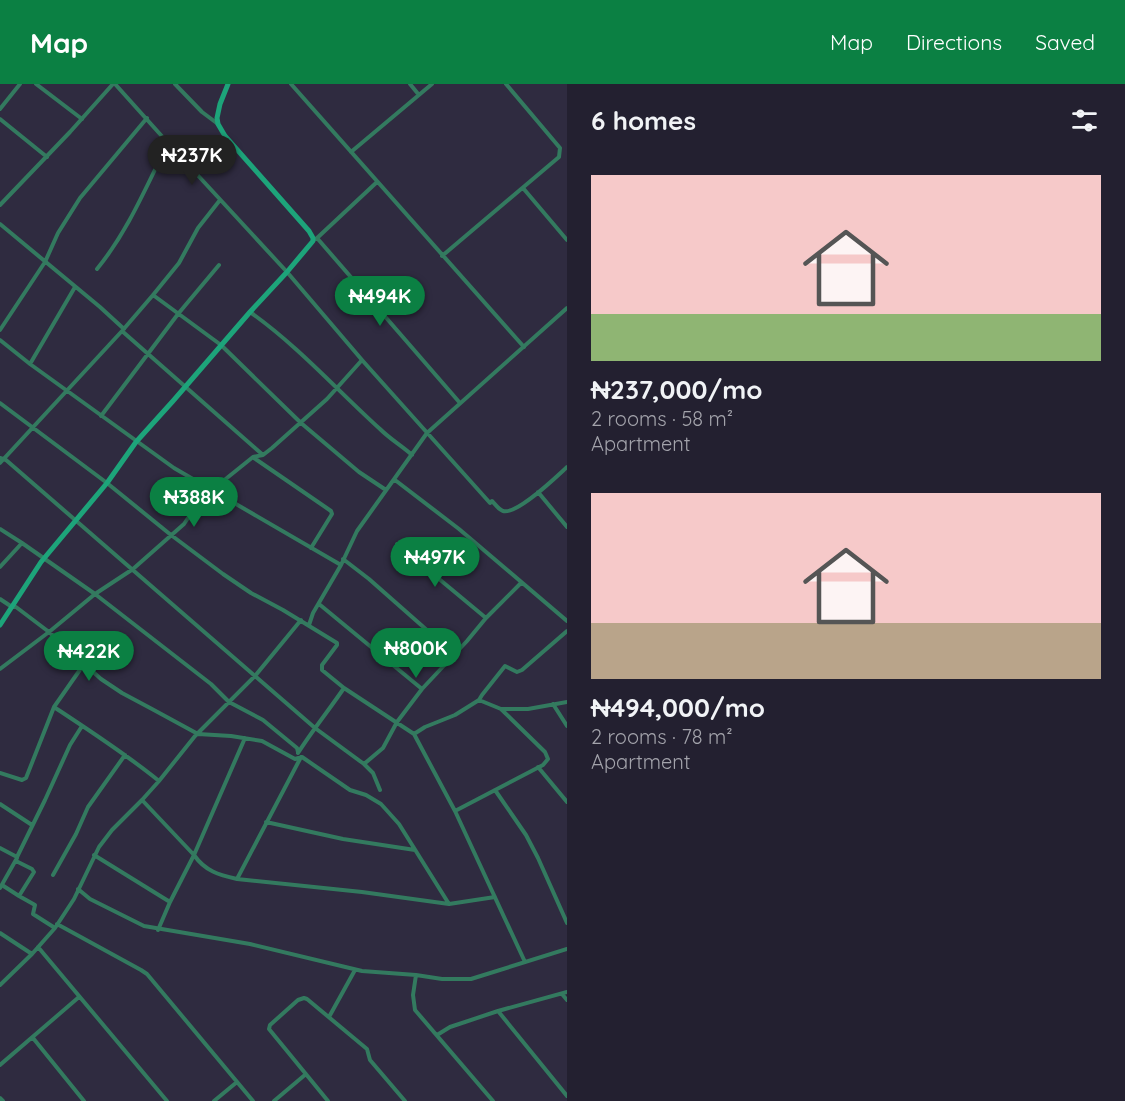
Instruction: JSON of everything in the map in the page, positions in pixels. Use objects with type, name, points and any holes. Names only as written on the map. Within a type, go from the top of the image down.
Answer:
[{"type":"street","points":[[1,106],[20,84]]},
{"type":"street","points":[[36,84],[82,119]]},
{"type":"street","points":[[0,206],[114,84],[287,272],[490,503],[492,501],[501,511],[516,508],[567,467]]},
{"type":"street","points":[[176,84],[202,112],[218,124],[225,136],[313,238],[460,403]]},
{"type":"street","points":[[218,124],[220,104],[228,84]]},
{"type":"street","points":[[291,84],[524,347]]},
{"type":"street","points":[[410,84],[419,95]]},
{"type":"street","points":[[351,152],[432,84]]},
{"type":"street","points":[[442,256],[559,158],[560,148],[506,84]]},
{"type":"street","points":[[0,330],[45,262],[58,233],[80,198],[147,118]]},
{"type":"street","points":[[0,119],[47,157]]},
{"type":"street","points":[[97,269],[110,254],[130,222],[168,143]]},
{"type":"street","points":[[0,625],[44,558],[107,483],[136,442],[315,239],[377,182]]},
{"type":"street","points":[[523,188],[567,240]]},
{"type":"street","points":[[220,200],[198,228],[179,264],[153,295],[68,392],[1,460],[76,520],[315,728],[364,764],[373,773],[380,790]]},
{"type":"street","points":[[0,224],[75,287],[263,455]]},
{"type":"street","points":[[101,416],[178,314],[219,265]]},
{"type":"street","points":[[30,364],[75,287]]},
{"type":"street","points":[[153,295],[221,345],[301,423],[359,472],[386,490]]},
{"type":"street","points":[[309,625],[357,531],[427,433],[567,308]]},
{"type":"street","points":[[250,312],[338,387],[381,431],[412,454]]},
{"type":"street","points":[[0,339],[30,364],[174,468],[341,565]]},
{"type":"street","points":[[0,669],[50,632],[95,594],[133,569],[184,524],[212,490],[253,457],[263,455],[301,423],[362,360]]},
{"type":"street","points":[[0,403],[223,574],[337,643],[322,665],[322,670],[344,688],[414,734],[455,811],[525,962]]},
{"type":"street","points":[[253,457],[331,511],[332,514],[311,548]]},
{"type":"street","points":[[395,480],[459,529],[567,621]]},
{"type":"street","points":[[538,492],[567,527]]},
{"type":"street","points":[[0,529],[95,594],[210,684],[229,702],[263,720],[297,748],[298,752]]},
{"type":"street","points":[[0,567],[22,543]]},
{"type":"street","points":[[397,543],[486,618]]},
{"type":"street","points":[[343,558],[391,597],[454,654]]},
{"type":"street","points":[[364,764],[383,748],[397,722],[422,689],[521,583]]},
{"type":"street","points":[[0,599],[16,607],[50,632],[101,679],[198,734],[262,741],[295,759],[302,757]]},
{"type":"street","points":[[320,604],[422,689]]},
{"type":"street","points":[[0,985],[32,954],[56,926],[78,889],[94,855],[112,830],[142,800],[198,734],[255,676],[301,620]]},
{"type":"street","points":[[414,734],[455,715],[479,700],[505,666],[517,672],[522,670],[567,631]]},
{"type":"street","points":[[0,773],[22,780],[26,778],[54,707],[84,664]]},
{"type":"street","points":[[295,759],[344,688]]},
{"type":"street","points":[[479,700],[501,709],[528,710],[567,702]]},
{"type":"street","points":[[553,704],[567,726]]},
{"type":"street","points":[[54,707],[132,759],[159,781]]},
{"type":"street","points":[[455,811],[543,765],[548,759],[545,752],[501,709]]},
{"type":"street","points":[[82,726],[70,745],[1,887],[35,905],[33,914],[147,974],[253,1101]]},
{"type":"street","points":[[158,930],[194,855],[245,738]]},
{"type":"street","points":[[53,875],[88,807],[125,755]]},
{"type":"street","points":[[237,879],[302,757]]},
{"type":"street","points":[[302,757],[350,790],[366,795],[381,804],[399,824],[449,904]]},
{"type":"street","points":[[538,767],[567,802]]},
{"type":"street","points":[[495,790],[530,843],[567,923]]},
{"type":"street","points":[[142,800],[200,864],[220,876],[449,904],[495,897]]},
{"type":"street","points":[[0,804],[32,825]]},
{"type":"street","points":[[266,822],[344,839],[415,850]]},
{"type":"street","points":[[0,848],[34,872],[19,896]]},
{"type":"street","points":[[94,855],[170,902]]},
{"type":"street","points":[[78,889],[90,899],[144,926],[250,944],[355,970],[442,979],[471,979],[567,949]]},
{"type":"street","points":[[0,933],[32,954]]},
{"type":"street","points":[[38,947],[167,1101]]},
{"type":"street","points":[[329,1017],[355,970]]},
{"type":"street","points":[[416,975],[413,995],[416,1010],[493,1101]]},
{"type":"street","points":[[437,1035],[450,1027],[498,1011],[564,993],[567,1000]]},
{"type":"street","points":[[0,1065],[80,997]]},
{"type":"street","points":[[328,1101],[269,1029],[270,1025],[298,1000],[304,998],[367,1049],[370,1060],[405,1101]]},
{"type":"street","points":[[498,1011],[567,1096]]},
{"type":"street","points":[[33,1038],[84,1101]]},
{"type":"street","points":[[274,1101],[306,1074]]},
{"type":"street","points":[[214,1101],[237,1082]]}]
